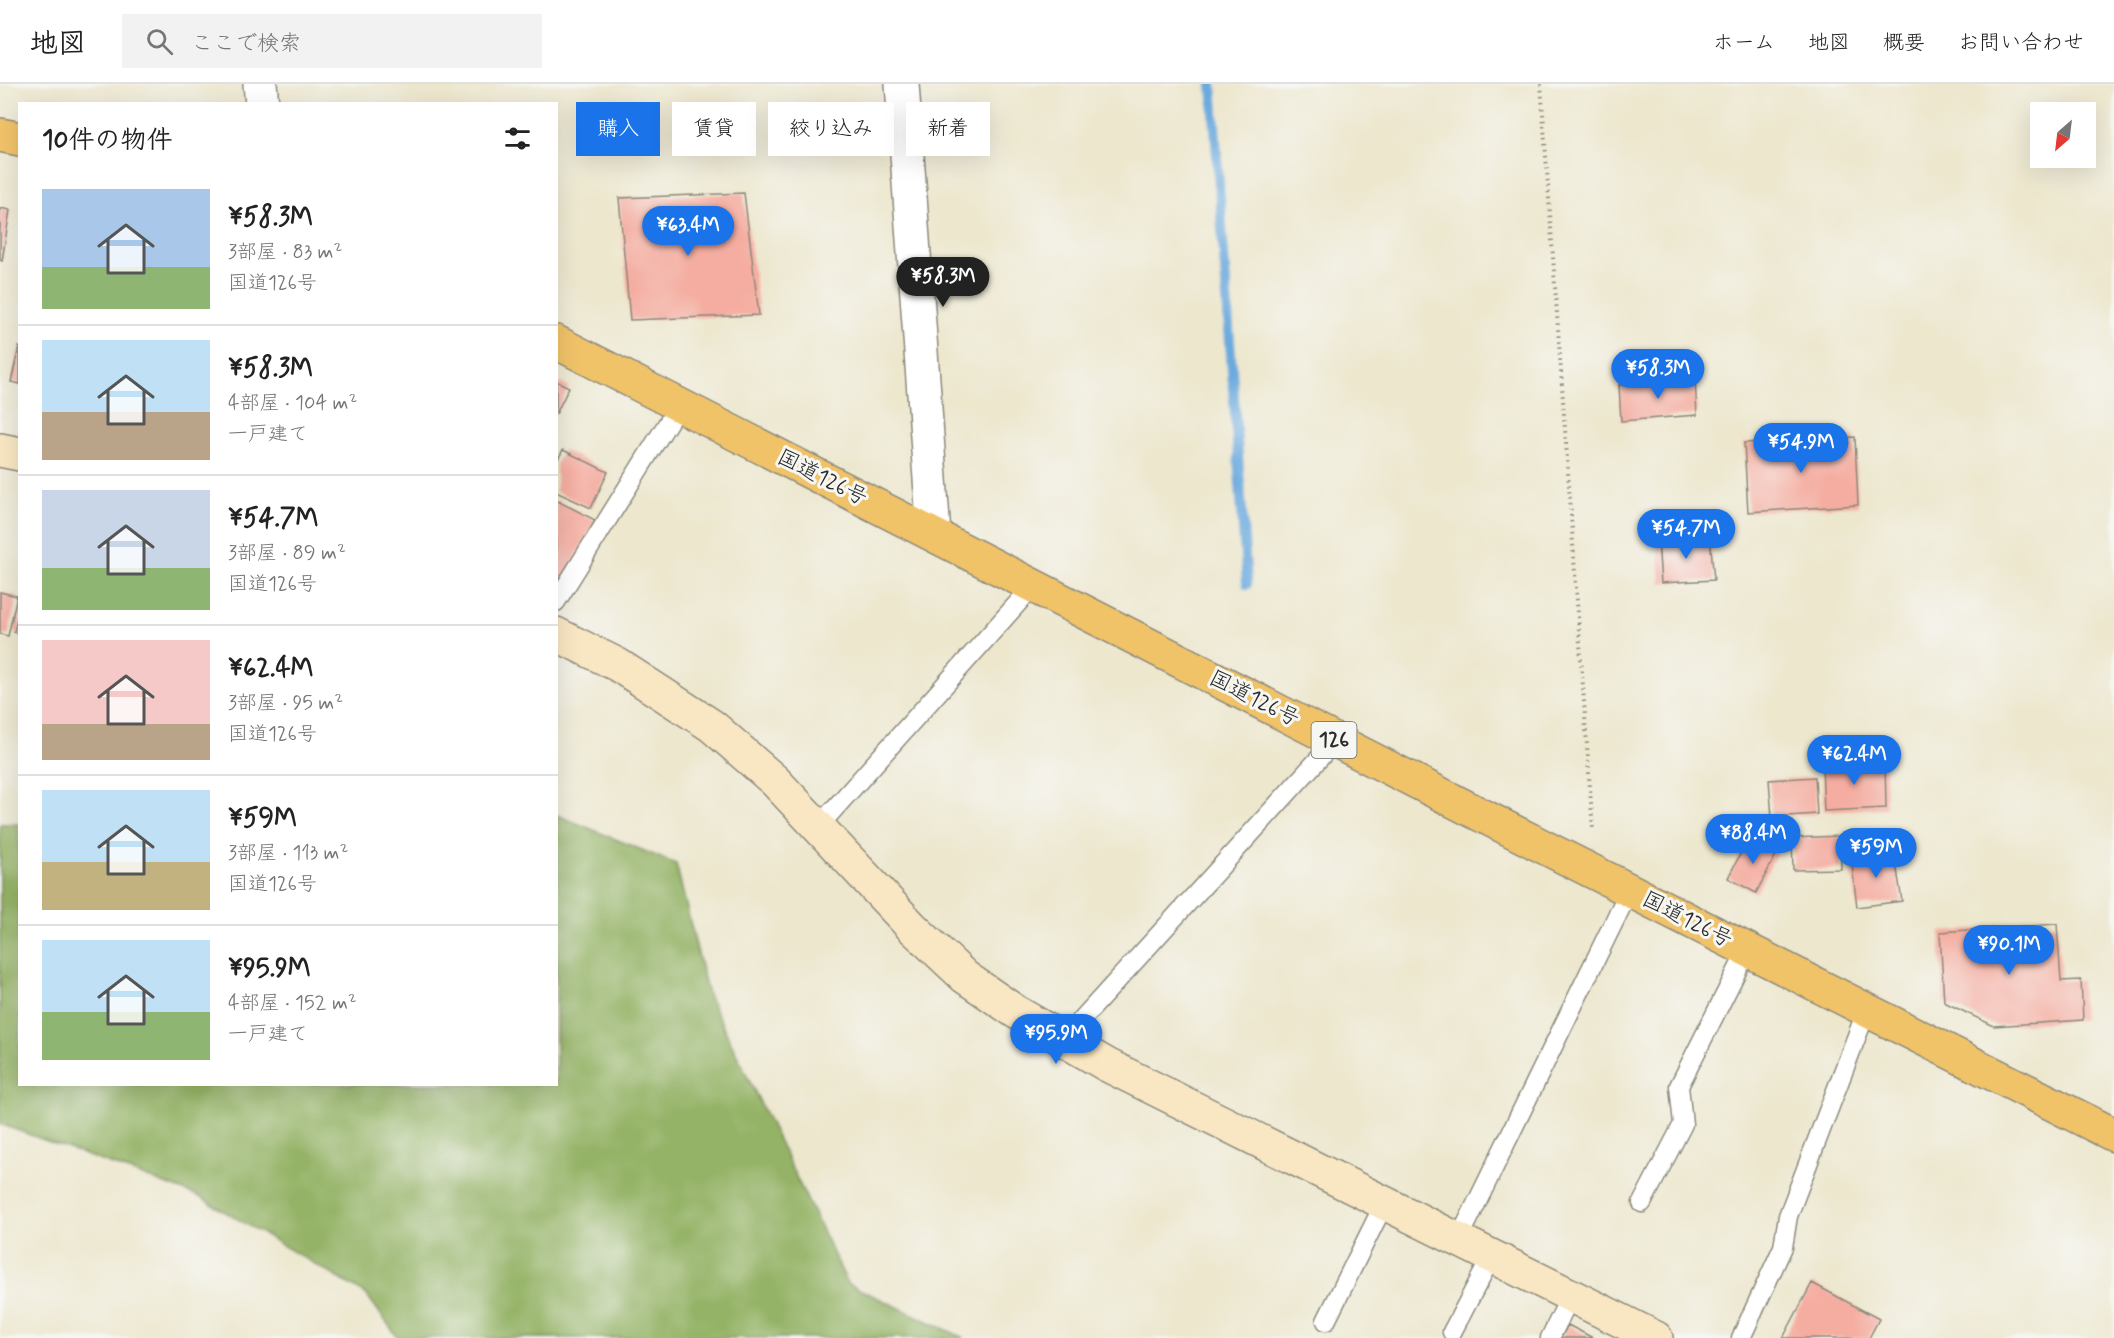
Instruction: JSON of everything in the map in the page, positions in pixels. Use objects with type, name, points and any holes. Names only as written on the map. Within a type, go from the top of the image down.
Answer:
[{"type":"highway","points":[[0,135],[18,139]]},
{"type":"highway","name":"国道126号","points":[[558,343],[1866,1012],[2114,1135]]},
{"type":"street","points":[[260,84],[262,102]]},
{"type":"street","points":[[902,84],[934,535]]},
{"type":"street","points":[[0,450],[18,454]]},
{"type":"street","points":[[558,635],[618,665],[712,726],[775,781],[912,927],[965,977],[1016,1012],[1107,1065],[1656,1338]]},
{"type":"lane","points":[[558,599],[679,405]]},
{"type":"lane","points":[[818,827],[1033,586]]},
{"type":"lane","points":[[1064,1040],[1335,741]]},
{"type":"lane","points":[[1459,1239],[1629,891]]},
{"type":"lane","points":[[1642,1203],[1683,1124],[1679,1086],[1747,951]]},
{"type":"lane","points":[[1741,1338],[1783,1247],[1788,1216],[1866,1012]]},
{"type":"lane","points":[[1326,1321],[1385,1202]]},
{"type":"lane","points":[[1452,1332],[1492,1256]]},
{"type":"lane","points":[[1550,1338],[1571,1295]]},
{"type":"path","points":[[1541,84],[1596,874]]},
{"type":"green space","points":[[558,815],[676,864],[708,995],[848,1284],[964,1338],[398,1338],[366,1294],[198,1196],[0,1124],[0,824],[18,824],[18,1086],[558,1086]]},
{"type":"building","points":[[744,193],[759,315],[630,320],[619,198]]},
{"type":"building","points":[[0,208],[10,210],[2,261],[0,260]]},
{"type":"building","points":[[18,351],[18,384],[11,382]]},
{"type":"building","points":[[1695,379],[1697,415],[1621,421],[1619,385]]},
{"type":"building","points":[[558,382],[569,387],[558,410]]},
{"type":"building","points":[[1855,437],[1858,505],[1748,512],[1744,443]]},
{"type":"building","points":[[563,450],[608,472],[591,508],[558,493],[558,459]]},
{"type":"building","points":[[558,501],[595,520],[561,585],[558,583]]},
{"type":"building","points":[[1710,537],[1714,580],[1661,583],[1658,540]]},
{"type":"building","points":[[0,592],[17,596],[8,636],[0,634]]},
{"type":"building","points":[[18,614],[18,633],[14,632]]},
{"type":"building","points":[[1885,762],[1886,808],[1824,811],[1822,765]]},
{"type":"building","points":[[1815,777],[1817,814],[1772,817],[1769,780]]},
{"type":"building","points":[[1840,836],[1841,869],[1793,870],[1792,838]]},
{"type":"building","points":[[1749,837],[1778,851],[1756,893],[1728,878]]},
{"type":"building","points":[[1894,851],[1902,901],[1857,907],[1851,856]]},
{"type":"building","points":[[2057,924],[2061,981],[2081,980],[2083,1020],[1994,1026],[1944,1002],[1940,932]]},
{"type":"building","points":[[1812,1283],[1879,1319],[1869,1338],[1783,1338]]},
{"type":"building","points":[[1568,1325],[1593,1338],[1561,1338]]},
{"type":"waterway","points":[[1212,84],[1247,584]]}]
